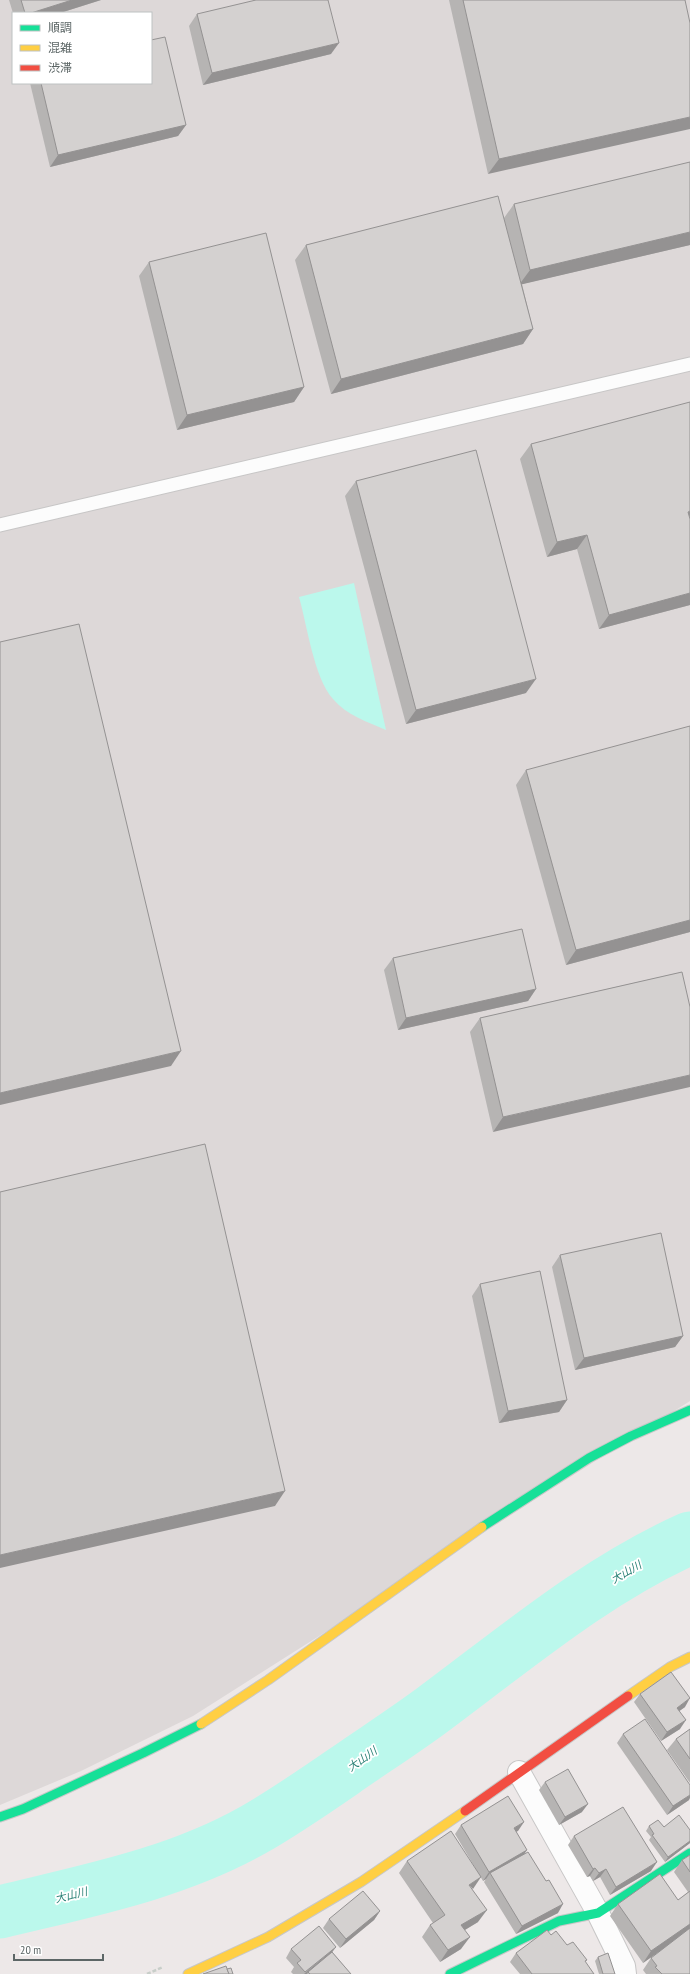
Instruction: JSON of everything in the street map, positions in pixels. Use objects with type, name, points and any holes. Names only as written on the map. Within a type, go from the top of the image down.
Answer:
[{"type":"street","points":[[0,1817],[23,1809],[136,1756],[206,1721],[268,1680],[485,1525],[538,1490],[589,1458],[631,1436],[690,1410]]},
{"type":"street","points":[[188,1974],[268,1937],[361,1882],[437,1831],[670,1667],[690,1657]]},
{"type":"street","points":[[519,1772],[598,1913],[624,1966],[625,1974]]},
{"type":"street","points":[[450,1974],[559,1921],[598,1913],[690,1853]]},
{"type":"lane","points":[[0,525],[690,364]]},
{"type":"shaded area","points":[[0,0],[690,0],[690,1401],[193,1716],[81,1771],[0,1805]]},
{"type":"shaded area","points":[[354,583],[386,730],[351,714],[338,705],[326,690],[316,665],[299,597]]},
{"type":"building","points":[[21,0],[72,0],[34,12],[25,12]]},
{"type":"building","points":[[256,0],[328,0],[339,43],[212,73],[197,14]]},
{"type":"building","points":[[463,0],[685,0],[690,23],[690,117],[499,159]]},
{"type":"building","points":[[165,37],[186,125],[58,155],[41,84],[152,84],[152,40]]},
{"type":"building","points":[[690,162],[690,232],[530,270],[514,204]]},
{"type":"building","points":[[498,196],[533,329],[341,379],[306,245]]},
{"type":"building","points":[[266,233],[304,387],[187,415],[149,262]]},
{"type":"building","points":[[690,402],[690,511],[688,512],[690,519],[690,593],[609,615],[587,535],[557,542],[531,444]]},
{"type":"building","points":[[476,450],[536,679],[416,710],[356,481]]},
{"type":"building","points":[[79,624],[181,1051],[0,1093],[0,642]]},
{"type":"building","points":[[690,726],[690,920],[576,950],[526,770]]},
{"type":"building","points":[[522,929],[536,989],[406,1018],[393,958]]},
{"type":"building","points":[[682,972],[690,1007],[690,1075],[503,1117],[480,1018]]},
{"type":"building","points":[[205,1144],[285,1491],[0,1555],[0,1192]]},
{"type":"building","points":[[661,1233],[683,1336],[584,1358],[560,1255]]},
{"type":"building","points":[[540,1271],[567,1400],[508,1411],[480,1284]]},
{"type":"building","points":[[671,1672],[690,1698],[677,1708],[686,1720],[667,1732],[640,1694]]},
{"type":"building","points":[[645,1719],[690,1785],[690,1795],[673,1806],[623,1734]]},
{"type":"building","points":[[690,1729],[690,1759],[676,1739]]},
{"type":"building","points":[[568,1769],[588,1804],[565,1817],[545,1782]]},
{"type":"building","points":[[508,1796],[524,1822],[514,1828],[527,1850],[489,1872],[461,1825]]},
{"type":"building","points":[[623,1807],[657,1862],[616,1887],[606,1869],[599,1873],[595,1868],[593,1869],[574,1836]]},
{"type":"building","points":[[679,1815],[690,1830],[690,1841],[668,1857],[652,1835],[654,1834],[649,1826],[658,1820],[664,1827]]},
{"type":"building","points":[[451,1831],[481,1877],[469,1885],[487,1910],[461,1925],[470,1937],[448,1950],[430,1925],[445,1915],[407,1861]]},
{"type":"building","points":[[528,1852],[546,1881],[549,1880],[563,1904],[522,1926],[490,1873]]},
{"type":"building","points":[[690,1855],[690,1872],[682,1860]]},
{"type":"building","points":[[660,1874],[678,1900],[690,1891],[690,1924],[651,1951],[618,1904]]},
{"type":"building","points":[[363,1891],[380,1911],[346,1939],[329,1919]]},
{"type":"building","points":[[319,1926],[336,1947],[305,1972],[297,1963],[301,1960],[291,1949]]},
{"type":"building","points":[[690,1928],[690,1974],[662,1974],[655,1967],[657,1966],[651,1958]]},
{"type":"building","points":[[547,1930],[551,1935],[556,1931],[567,1945],[573,1942],[587,1960],[585,1961],[594,1974],[532,1974],[516,1953]]},
{"type":"building","points":[[332,1952],[351,1974],[310,1974],[308,1972]]},
{"type":"building","points":[[608,1953],[615,1974],[603,1974],[598,1957]]},
{"type":"building","points":[[226,1966],[229,1974],[203,1974]]},
{"type":"building","points":[[231,1968],[233,1974],[229,1974],[227,1969]]},
{"type":"waterway","name":"大山川","points":[[0,1912],[130,1880],[161,1870],[223,1845],[253,1830],[280,1814],[417,1721],[527,1638],[590,1594],[655,1555],[690,1538]]},
{"type":"traffic: fast","points":[[482,1527],[589,1458],[631,1436],[690,1410]]},
{"type":"traffic: fast","points":[[0,1817],[23,1809],[201,1724]]},
{"type":"traffic: fast","points":[[450,1974],[559,1921],[598,1913],[690,1853]]},
{"type":"traffic: slow","points":[[201,1724],[268,1680],[482,1527]]},
{"type":"traffic: slow","points":[[628,1696],[670,1667],[690,1657]]},
{"type":"traffic: slow","points":[[188,1974],[268,1937],[361,1882],[465,1811]]},
{"type":"traffic: jam","points":[[465,1811],[628,1696]]}]
